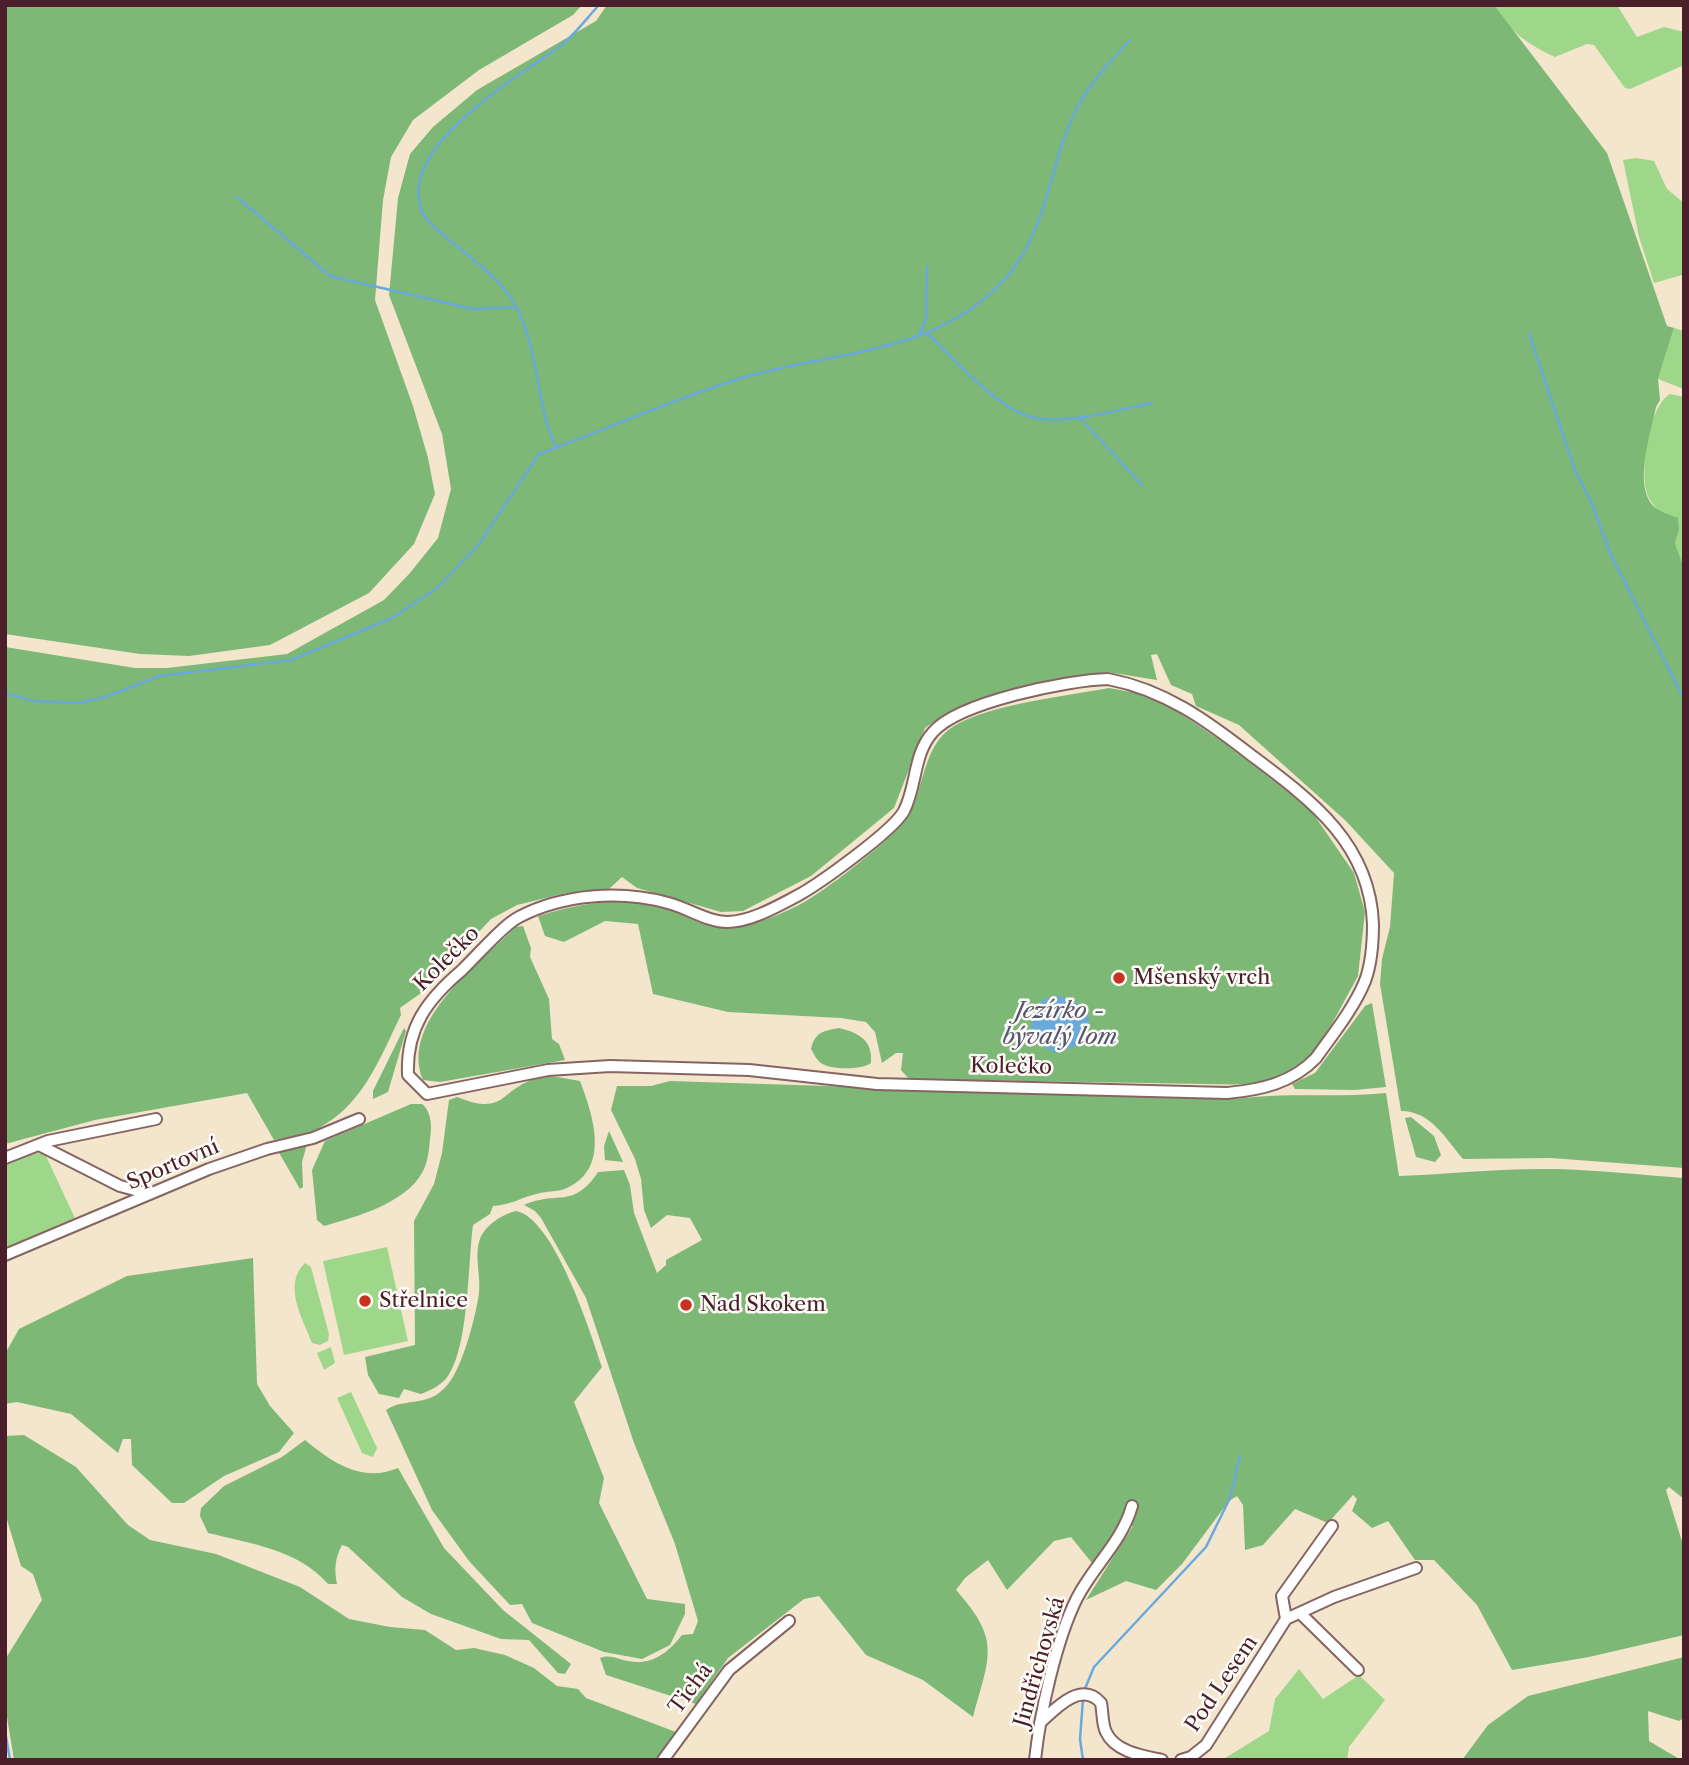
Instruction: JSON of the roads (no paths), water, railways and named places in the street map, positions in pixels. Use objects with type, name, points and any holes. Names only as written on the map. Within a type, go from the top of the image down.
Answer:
[{"type":"street","name":"Kolečko","points":[[1092,680],[1119,681],[1153,691],[1192,710],[1317,805],[1360,861],[1368,884],[1373,922],[1373,941],[1365,981],[1323,1048],[1306,1068],[1259,1090],[1227,1093],[877,1084],[749,1070],[610,1066],[548,1070],[427,1094],[408,1075],[410,1048],[429,1000],[517,918],[572,900],[613,894],[669,903],[725,922],[747,920],[799,895],[844,864],[903,813],[920,755],[933,732],[941,725],[1007,697],[1056,685],[1092,680]]},
{"type":"street","points":[[5,1158],[39,1145],[156,1119]]},
{"type":"street","name":"Sportovní","points":[[5,1255],[209,1169],[267,1149],[313,1138],[359,1119]]},
{"type":"street","points":[[39,1145],[121,1186],[150,1194]]},
{"type":"street","name":"Jindřichovská","points":[[1035,1760],[1039,1723],[1069,1616],[1078,1596],[1126,1528],[1132,1506]]},
{"type":"street","name":"Pod Lesem","points":[[1181,1760],[1191,1757],[1206,1745],[1286,1619],[1282,1596],[1332,1526]]},
{"type":"street","points":[[1286,1619],[1334,1597],[1416,1568]]},
{"type":"street","points":[[1301,1614],[1358,1670]]},
{"type":"street","name":"Tichá","points":[[663,1760],[729,1670],[789,1621]]},
{"type":"street","points":[[1039,1723],[1069,1698],[1079,1695],[1093,1696],[1101,1703],[1105,1730],[1114,1743],[1129,1751],[1162,1760]]},
{"type":"water","name":"Jezírko - bývalý lom","points":[[1059,996],[1075,1001],[1089,1018],[1088,1036],[1076,1046],[1055,1053],[1041,1045],[1031,1033],[1032,1019],[1043,999]]},
{"type":"waterway","points":[[5,693],[34,701],[78,703],[105,697],[159,676],[291,660],[392,618],[436,589],[479,544],[539,454],[556,448],[549,431],[530,344],[518,310],[496,281],[427,220],[418,192],[424,167],[440,142],[462,119],[488,97],[564,43],[599,5]]},
{"type":"waterway","points":[[557,447],[735,380],[882,347],[918,336],[951,321],[982,300],[1010,273],[1023,254],[1041,213],[1060,150],[1077,108],[1094,81],[1129,41]]},
{"type":"waterway","points":[[237,197],[330,276],[473,309],[516,307]]},
{"type":"waterway","points":[[919,336],[926,318],[927,267]]},
{"type":"waterway","points":[[927,333],[980,385],[1010,408],[1026,415],[1041,419],[1069,419],[1152,403]]},
{"type":"waterway","points":[[1529,334],[1574,468],[1593,506],[1610,553],[1684,699]]},
{"type":"waterway","points":[[1080,418],[1142,485]]},
{"type":"waterway","points":[[1084,1691],[1094,1667],[1206,1547],[1230,1498],[1240,1456]]},
{"type":"waterway","points":[[1083,1699],[1080,1739],[1083,1760]]},
{"type":"waterway","points":[[5,1731],[10,1760]]},
{"type":"place","name":"Mšenský vrch","points":[[1119,978]]},
{"type":"place","name":"Střelnice","points":[[365,1301]]},
{"type":"place","name":"Nad Skokem","points":[[686,1305]]}]
